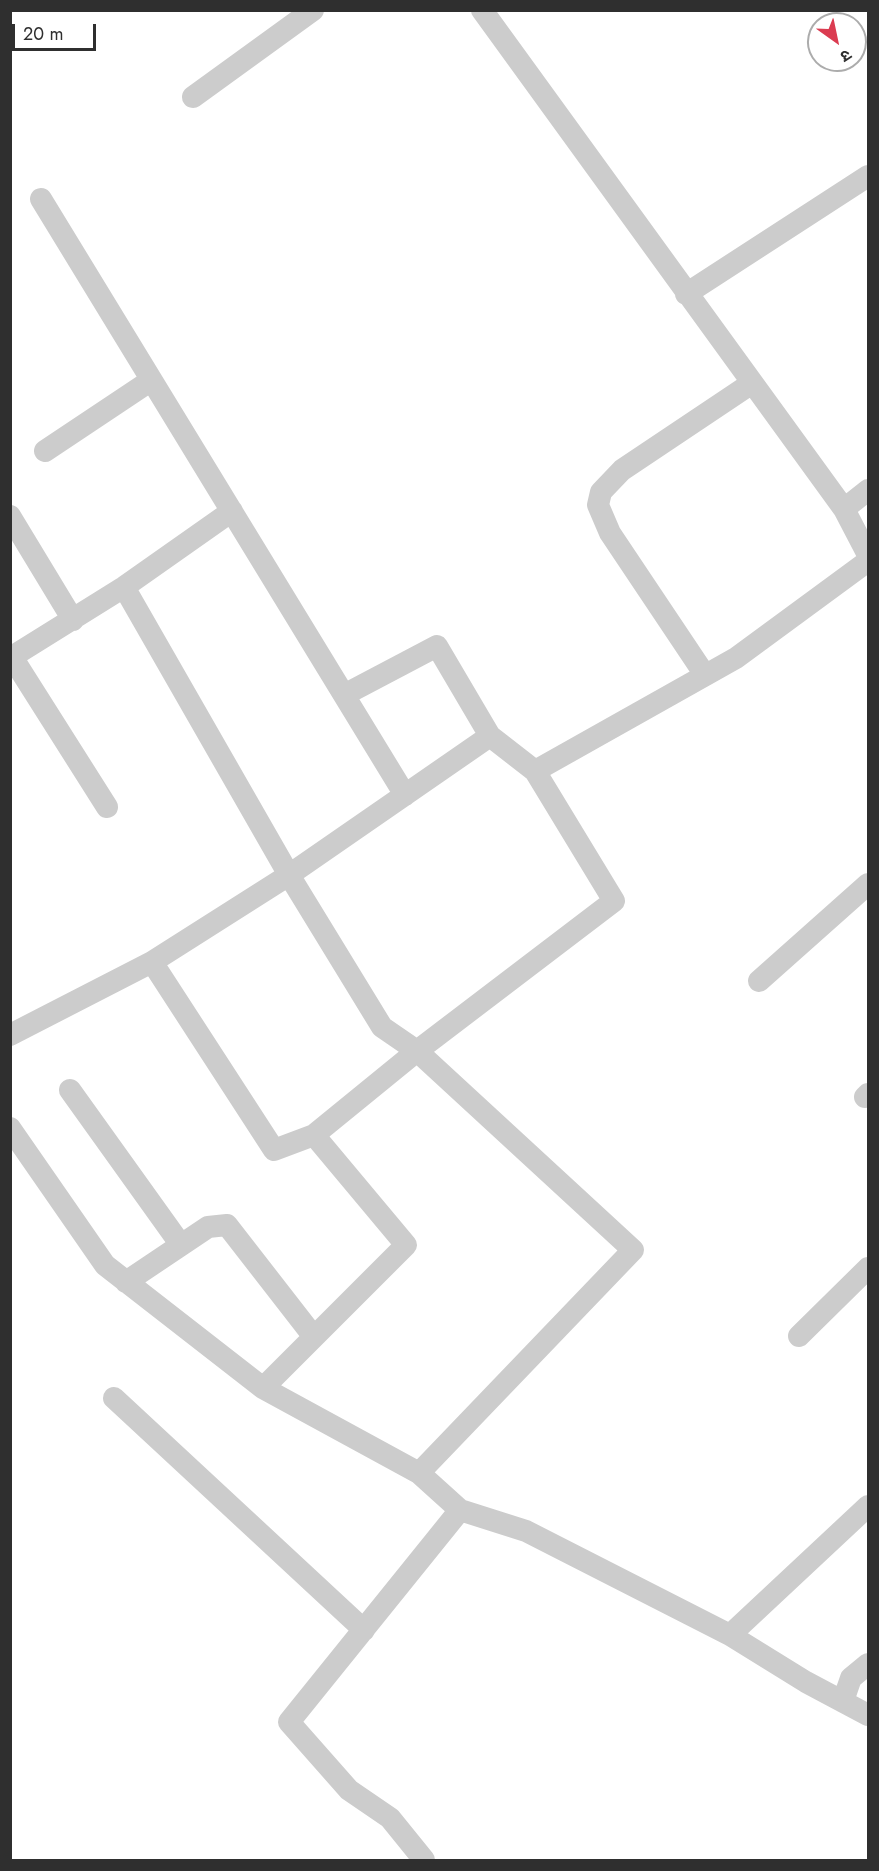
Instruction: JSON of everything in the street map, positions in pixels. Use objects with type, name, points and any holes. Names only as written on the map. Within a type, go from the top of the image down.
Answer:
[{"type":"street","points":[[193,97],[313,10]]},
{"type":"street","points":[[482,10],[844,509],[868,555]]},
{"type":"street","points":[[686,294],[868,176]]},
{"type":"street","points":[[42,199],[150,381],[405,795]]},
{"type":"street","points":[[45,451],[150,381]]},
{"type":"street","points":[[705,675],[610,533],[597,505],[600,492],[622,470],[752,383]]},
{"type":"street","points":[[844,509],[868,490]]},
{"type":"street","points":[[107,807],[11,657],[124,587],[232,511]]},
{"type":"street","points":[[10,516],[73,620]]},
{"type":"street","points":[[535,771],[736,658],[868,561]]},
{"type":"street","points":[[124,587],[289,875],[382,1027],[417,1051],[633,1250],[419,1473]]},
{"type":"street","points":[[152,962],[274,1150],[314,1135],[417,1051],[614,901],[535,771],[490,736],[437,646],[344,695]]},
{"type":"street","points":[[10,1035],[152,962],[289,875],[490,736]]},
{"type":"street","points":[[759,981],[868,884]]},
{"type":"street","points":[[70,1090],[181,1245]]},
{"type":"street","points":[[10,1128],[105,1265],[263,1388],[419,1473],[460,1510],[526,1531],[730,1635],[868,1715]]},
{"type":"street","points":[[263,1388],[406,1245],[314,1135]]},
{"type":"street","points":[[126,1282],[208,1227],[227,1225],[314,1337]]},
{"type":"street","points":[[799,1336],[868,1268]]},
{"type":"street","points":[[114,1398],[364,1630]]},
{"type":"street","points":[[730,1635],[868,1506]]},
{"type":"street","points":[[424,1860],[390,1818],[349,1790],[289,1722],[460,1510]]},
{"type":"street","points":[[843,1701],[851,1678],[868,1664]]}]
